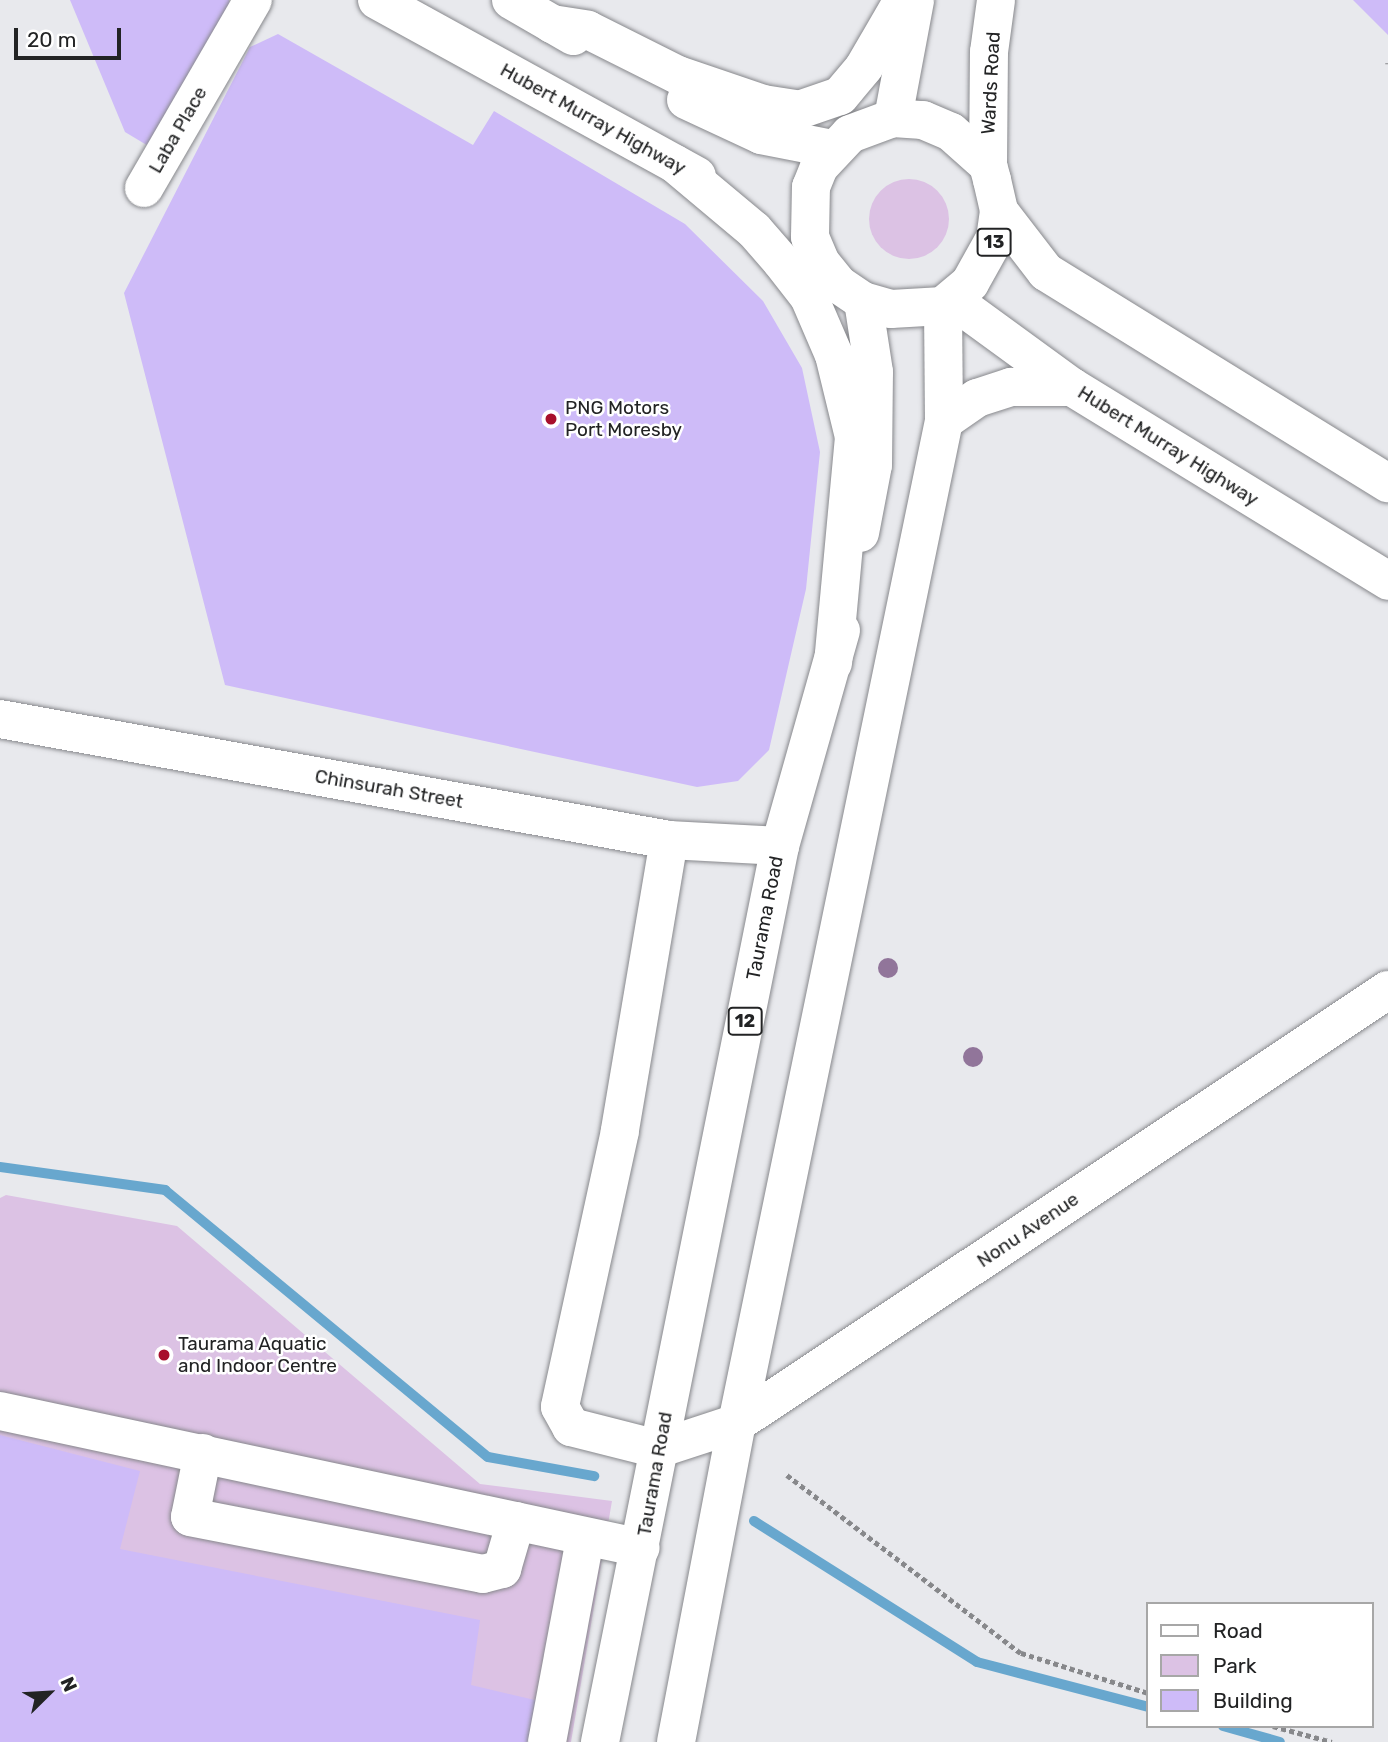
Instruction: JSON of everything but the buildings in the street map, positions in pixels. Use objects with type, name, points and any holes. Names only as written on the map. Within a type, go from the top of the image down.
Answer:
[{"type":"main road","name":"Laba Place","points":[[144,188],[253,0]]},
{"type":"main road","name":"Hubert Murray Highway","points":[[377,0],[810,237]]},
{"type":"main road","points":[[512,0],[681,97],[761,135],[832,149]]},
{"type":"main road","points":[[552,24],[588,30],[678,75],[763,104],[799,110],[841,96],[864,67],[903,0]]},
{"type":"main road","points":[[893,118],[915,0]]},
{"type":"main road","name":"Wards Road","points":[[988,165],[989,52],[996,0]]},
{"type":"main road","points":[[677,1742],[737,1423],[944,421],[948,304],[891,309],[863,301],[839,285],[821,263],[810,237],[811,187],[832,149],[849,134],[893,118],[923,120],[951,132],[988,165]]},
{"type":"main road","points":[[675,164],[754,230],[781,261],[809,297],[834,355],[854,437],[833,663]]},
{"type":"main road","name":"13","points":[[988,165],[999,211],[1046,272],[1388,483]]},
{"type":"main road","name":"13","points":[[948,304],[986,262],[999,211]]},
{"type":"main road","name":"Taurama Road","points":[[600,1742],[780,846],[833,663],[873,465],[874,372],[863,301]]},
{"type":"main road","name":"Hubert Murray Highway","points":[[948,304],[1072,387],[1388,581]]},
{"type":"main road","points":[[944,421],[977,398],[1011,387],[1072,387]]},
{"type":"main road","name":"Chinsurah Street","points":[[0,719],[669,840],[780,846]]},
{"type":"main road","points":[[658,1450],[572,1427],[560,1407],[620,1132],[669,840]]},
{"type":"main road","name":"Nonu Avenue","points":[[658,1450],[737,1423],[1388,990]]},
{"type":"main road","points":[[0,1411],[641,1548]]},
{"type":"main road","points":[[202,1453],[190,1517],[483,1574],[502,1569],[516,1521]]},
{"type":"main road","points":[[547,1742],[585,1538]]},
{"type":"path","points":[[787,1475],[1021,1653],[1146,1692]]},
{"type":"path","points":[[1280,1728],[1332,1742]]},
{"type":"green space","points":[[909,179],[924,182],[937,191],[946,204],[949,219],[946,234],[937,247],[924,256],[909,259],[894,256],[881,247],[872,234],[869,219],[872,204],[881,191],[894,182]]},
{"type":"green space","name":"Taurama Aquatic and Indoor Centre","points":[[6,1195],[177,1226],[480,1484],[612,1501],[571,1742],[0,1742],[0,1198]]},
{"type":"waterway","points":[[0,1167],[165,1190],[488,1457],[594,1476]]},
{"type":"waterway","points":[[754,1521],[977,1662],[1146,1706]]},
{"type":"waterway","points":[[1230,1728],[1280,1742]]},
{"type":"place","name":"PNG Motors Port Moresby","points":[[551,419]]},
{"type":"place","name":"Taurama Aquatic and Indoor Centre","points":[[164,1355]]}]
